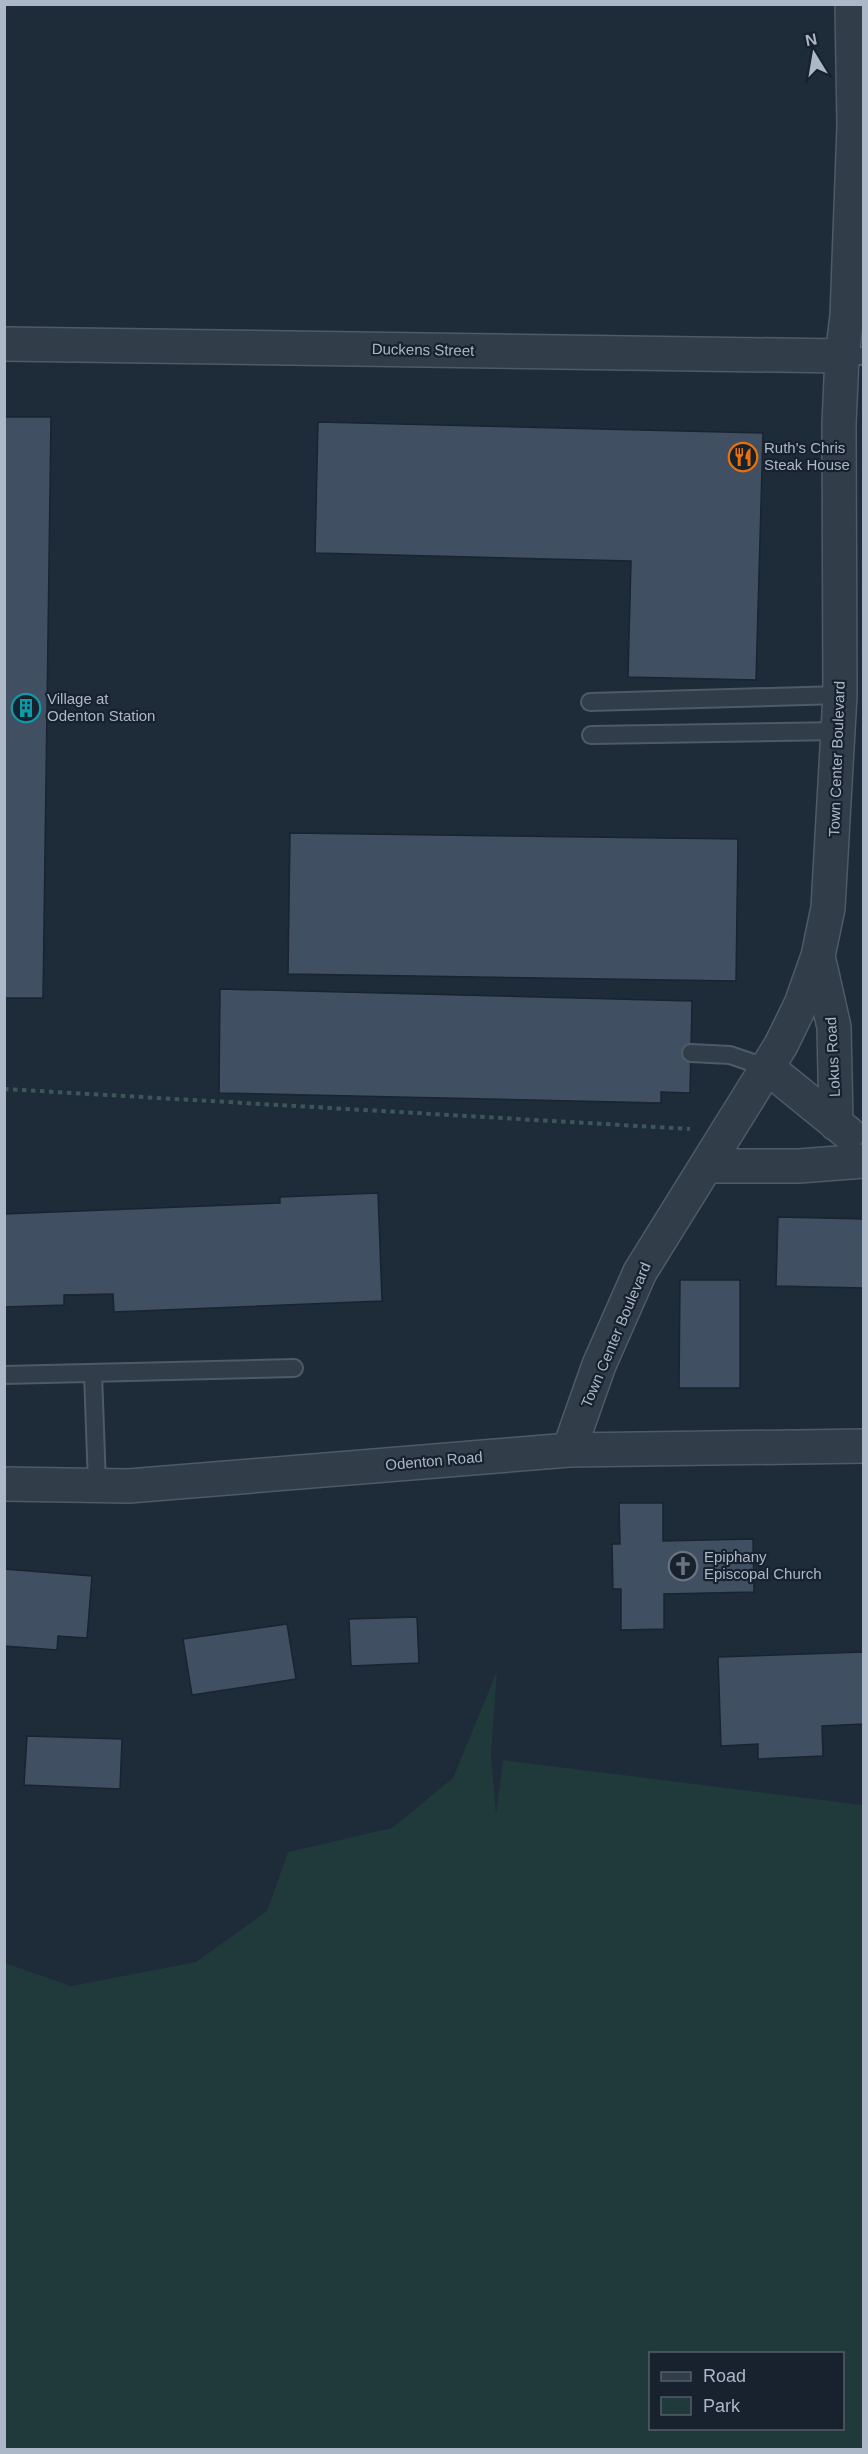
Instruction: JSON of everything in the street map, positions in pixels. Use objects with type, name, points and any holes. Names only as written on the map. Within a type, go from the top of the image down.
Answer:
[{"type":"street","name":"Town Center Boulevard","points":[[569,1450],[599,1365],[640,1272],[768,1068],[801,1004],[818,956],[828,908],[840,695],[839,424],[853,356],[847,316],[853,138],[852,4]]},
{"type":"street","name":"Duckens Street","points":[[4,344],[853,356]]},
{"type":"street","name":"Lokus Road","points":[[818,956],[834,1027],[836,1124]]},
{"type":"street","name":"Lokus Road","points":[[768,1068],[864,1146]]},
{"type":"street","points":[[706,1166],[799,1166],[864,1161]]},
{"type":"street","name":"Odenton Road","points":[[4,1484],[129,1486],[569,1450],[864,1446]]},
{"type":"lane","points":[[590,702],[840,695]]},
{"type":"lane","points":[[591,735],[839,731]]},
{"type":"lane","points":[[691,1053],[730,1055],[768,1068]]},
{"type":"lane","points":[[4,1375],[294,1368]]},
{"type":"lane","points":[[93,1373],[97,1485]]},
{"type":"path","points":[[4,1089],[697,1129]]},
{"type":"green space","points":[[497,1671],[491,1754],[496,1814],[503,1760],[863,1805],[863,2449],[5,2449],[5,1963],[71,1986],[196,1962],[267,1911],[288,1852],[392,1828],[453,1778]]},
{"type":"building","name":"Village at Odenton Station","points":[[4,417],[51,417],[43,998],[4,998]]},
{"type":"building","points":[[318,422],[763,433],[756,680],[628,677],[631,561],[315,553]]},
{"type":"building","points":[[290,833],[738,839],[736,981],[288,974]]},
{"type":"building","points":[[220,989],[692,1001],[690,1093],[661,1092],[661,1103],[219,1093]]},
{"type":"building","points":[[378,1193],[382,1301],[114,1312],[113,1294],[64,1295],[64,1305],[4,1307],[4,1214],[280,1203],[280,1197]]},
{"type":"building","points":[[778,1217],[864,1219],[864,1288],[776,1286]]},
{"type":"building","points":[[680,1280],[740,1280],[740,1388],[679,1388]]},
{"type":"building","name":"Epiphany Episcopal Church","points":[[619,1503],[663,1503],[663,1541],[753,1539],[754,1592],[664,1594],[664,1629],[621,1630],[621,1589],[613,1589],[612,1544],[620,1544]]},
{"type":"building","points":[[4,1569],[92,1576],[87,1638],[58,1636],[57,1650],[4,1646]]},
{"type":"building","points":[[417,1617],[419,1663],[351,1666],[349,1619]]},
{"type":"building","points":[[287,1624],[296,1679],[192,1695],[183,1639]]},
{"type":"building","points":[[864,1652],[864,1724],[822,1726],[823,1756],[758,1759],[758,1744],[721,1746],[718,1657]]},
{"type":"building","points":[[27,1736],[122,1739],[120,1789],[24,1785]]},
{"type":"place","name":"Ruth's Chris Steak House","points":[[743,457]]},
{"type":"place","name":"Village at Odenton Station","points":[[26,708]]},
{"type":"place","name":"Epiphany Episcopal Church","points":[[683,1566]]}]
